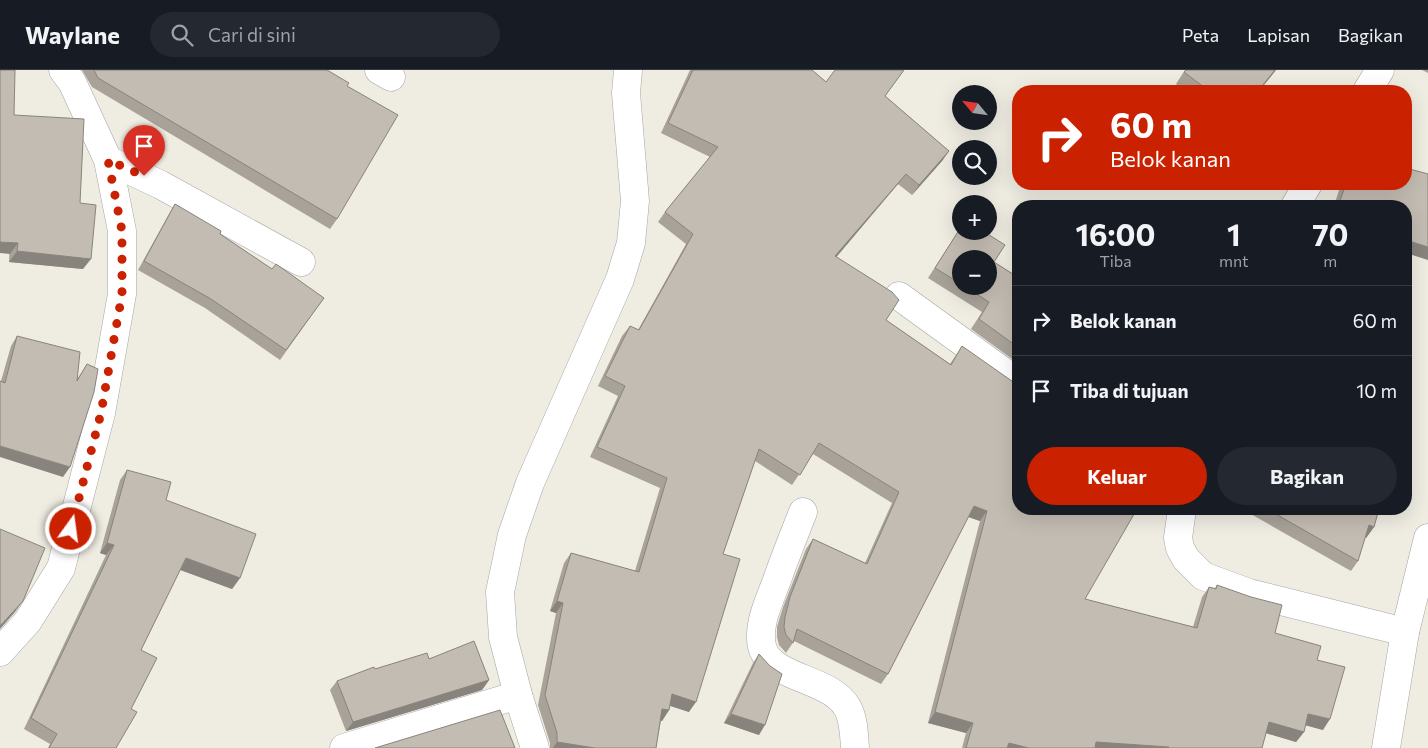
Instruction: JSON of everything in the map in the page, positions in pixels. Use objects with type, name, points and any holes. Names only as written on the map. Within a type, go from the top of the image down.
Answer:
[{"type":"street","points":[[0,652],[28,621],[61,568],[101,413],[122,294],[122,231],[108,160],[72,82],[63,70]]},
{"type":"street","points":[[535,748],[503,637],[500,592],[512,535],[530,483],[620,279],[631,242],[635,201],[626,93],[628,70]]},
{"type":"street","points":[[1370,85],[1380,70]]},
{"type":"street","points":[[108,160],[161,185],[301,262]]},
{"type":"street","points":[[899,296],[1012,378]]},
{"type":"street","points":[[803,512],[767,607],[762,624],[762,650],[768,660],[776,666],[829,690],[840,698],[850,714],[855,748]]},
{"type":"street","points":[[1181,515],[1178,538],[1180,548],[1186,559],[1203,576],[1249,593],[1405,632]]},
{"type":"street","points":[[1386,748],[1405,632],[1428,538]]},
{"type":"street","points":[[344,748],[375,743],[518,694]]},
{"type":"building","points":[[0,70],[15,70],[14,115],[84,119],[80,203],[96,205],[91,259],[17,251],[18,243],[0,242]]},
{"type":"building","points":[[94,70],[327,70],[349,83],[347,86],[398,115],[337,219],[98,78]]},
{"type":"building","points":[[693,70],[812,70],[826,82],[835,70],[904,70],[885,96],[949,151],[919,185],[906,174],[835,256],[892,292],[899,300],[886,320],[951,365],[962,346],[1012,381],[1012,515],[1134,515],[1085,599],[1197,628],[1209,587],[1216,589],[1217,585],[1282,605],[1275,633],[1321,646],[1317,660],[1345,667],[1330,719],[1308,714],[1304,732],[1269,722],[1262,748],[1168,748],[1096,742],[1095,748],[1029,748],[1009,743],[1007,748],[966,748],[973,723],[935,712],[987,511],[974,506],[888,674],[797,629],[793,643],[786,635],[784,627],[785,617],[790,597],[813,539],[867,564],[899,492],[819,443],[800,475],[759,449],[723,554],[740,559],[696,702],[672,694],[669,710],[662,709],[656,748],[595,748],[557,742],[557,733],[545,695],[563,603],[557,601],[571,553],[639,572],[667,478],[597,447],[625,386],[605,376],[630,326],[639,330],[693,234],[665,212],[718,147],[668,123]]},
{"type":"building","points":[[1186,70],[1275,70],[1263,85],[1201,85],[1184,72]]},
{"type":"building","points":[[1412,170],[1428,174],[1428,247],[1412,242],[1412,200],[1340,200],[1344,190],[1412,190]]},
{"type":"building","points":[[175,204],[221,231],[220,234],[272,269],[276,264],[324,298],[286,350],[211,299],[144,261]]},
{"type":"building","points":[[953,240],[997,240],[1005,245],[997,257],[997,250],[952,250],[952,278],[935,268]]},
{"type":"building","points":[[997,264],[1012,274],[1012,343],[979,319],[989,302],[978,295],[997,295]]},
{"type":"building","points":[[17,336],[80,352],[77,381],[87,364],[98,369],[94,392],[70,467],[0,446],[0,381],[5,383]]},
{"type":"building","points":[[127,470],[171,482],[166,500],[256,534],[240,578],[186,558],[141,650],[157,658],[131,709],[137,712],[116,748],[49,748],[57,734],[31,718],[114,545],[107,543]]},
{"type":"building","points":[[1278,515],[1377,515],[1374,527],[1369,525],[1358,561]]},
{"type":"building","points":[[0,529],[45,548],[23,601],[0,626]]},
{"type":"building","points":[[474,641],[489,680],[353,722],[337,681],[374,667],[375,669],[427,653],[429,659]]},
{"type":"building","points":[[759,654],[770,666],[782,674],[765,725],[731,714]]},
{"type":"building","points":[[500,710],[515,748],[375,748]]},
{"type":"route","points":[[71,529],[101,413],[122,294],[122,231],[108,160],[144,176]]}]
